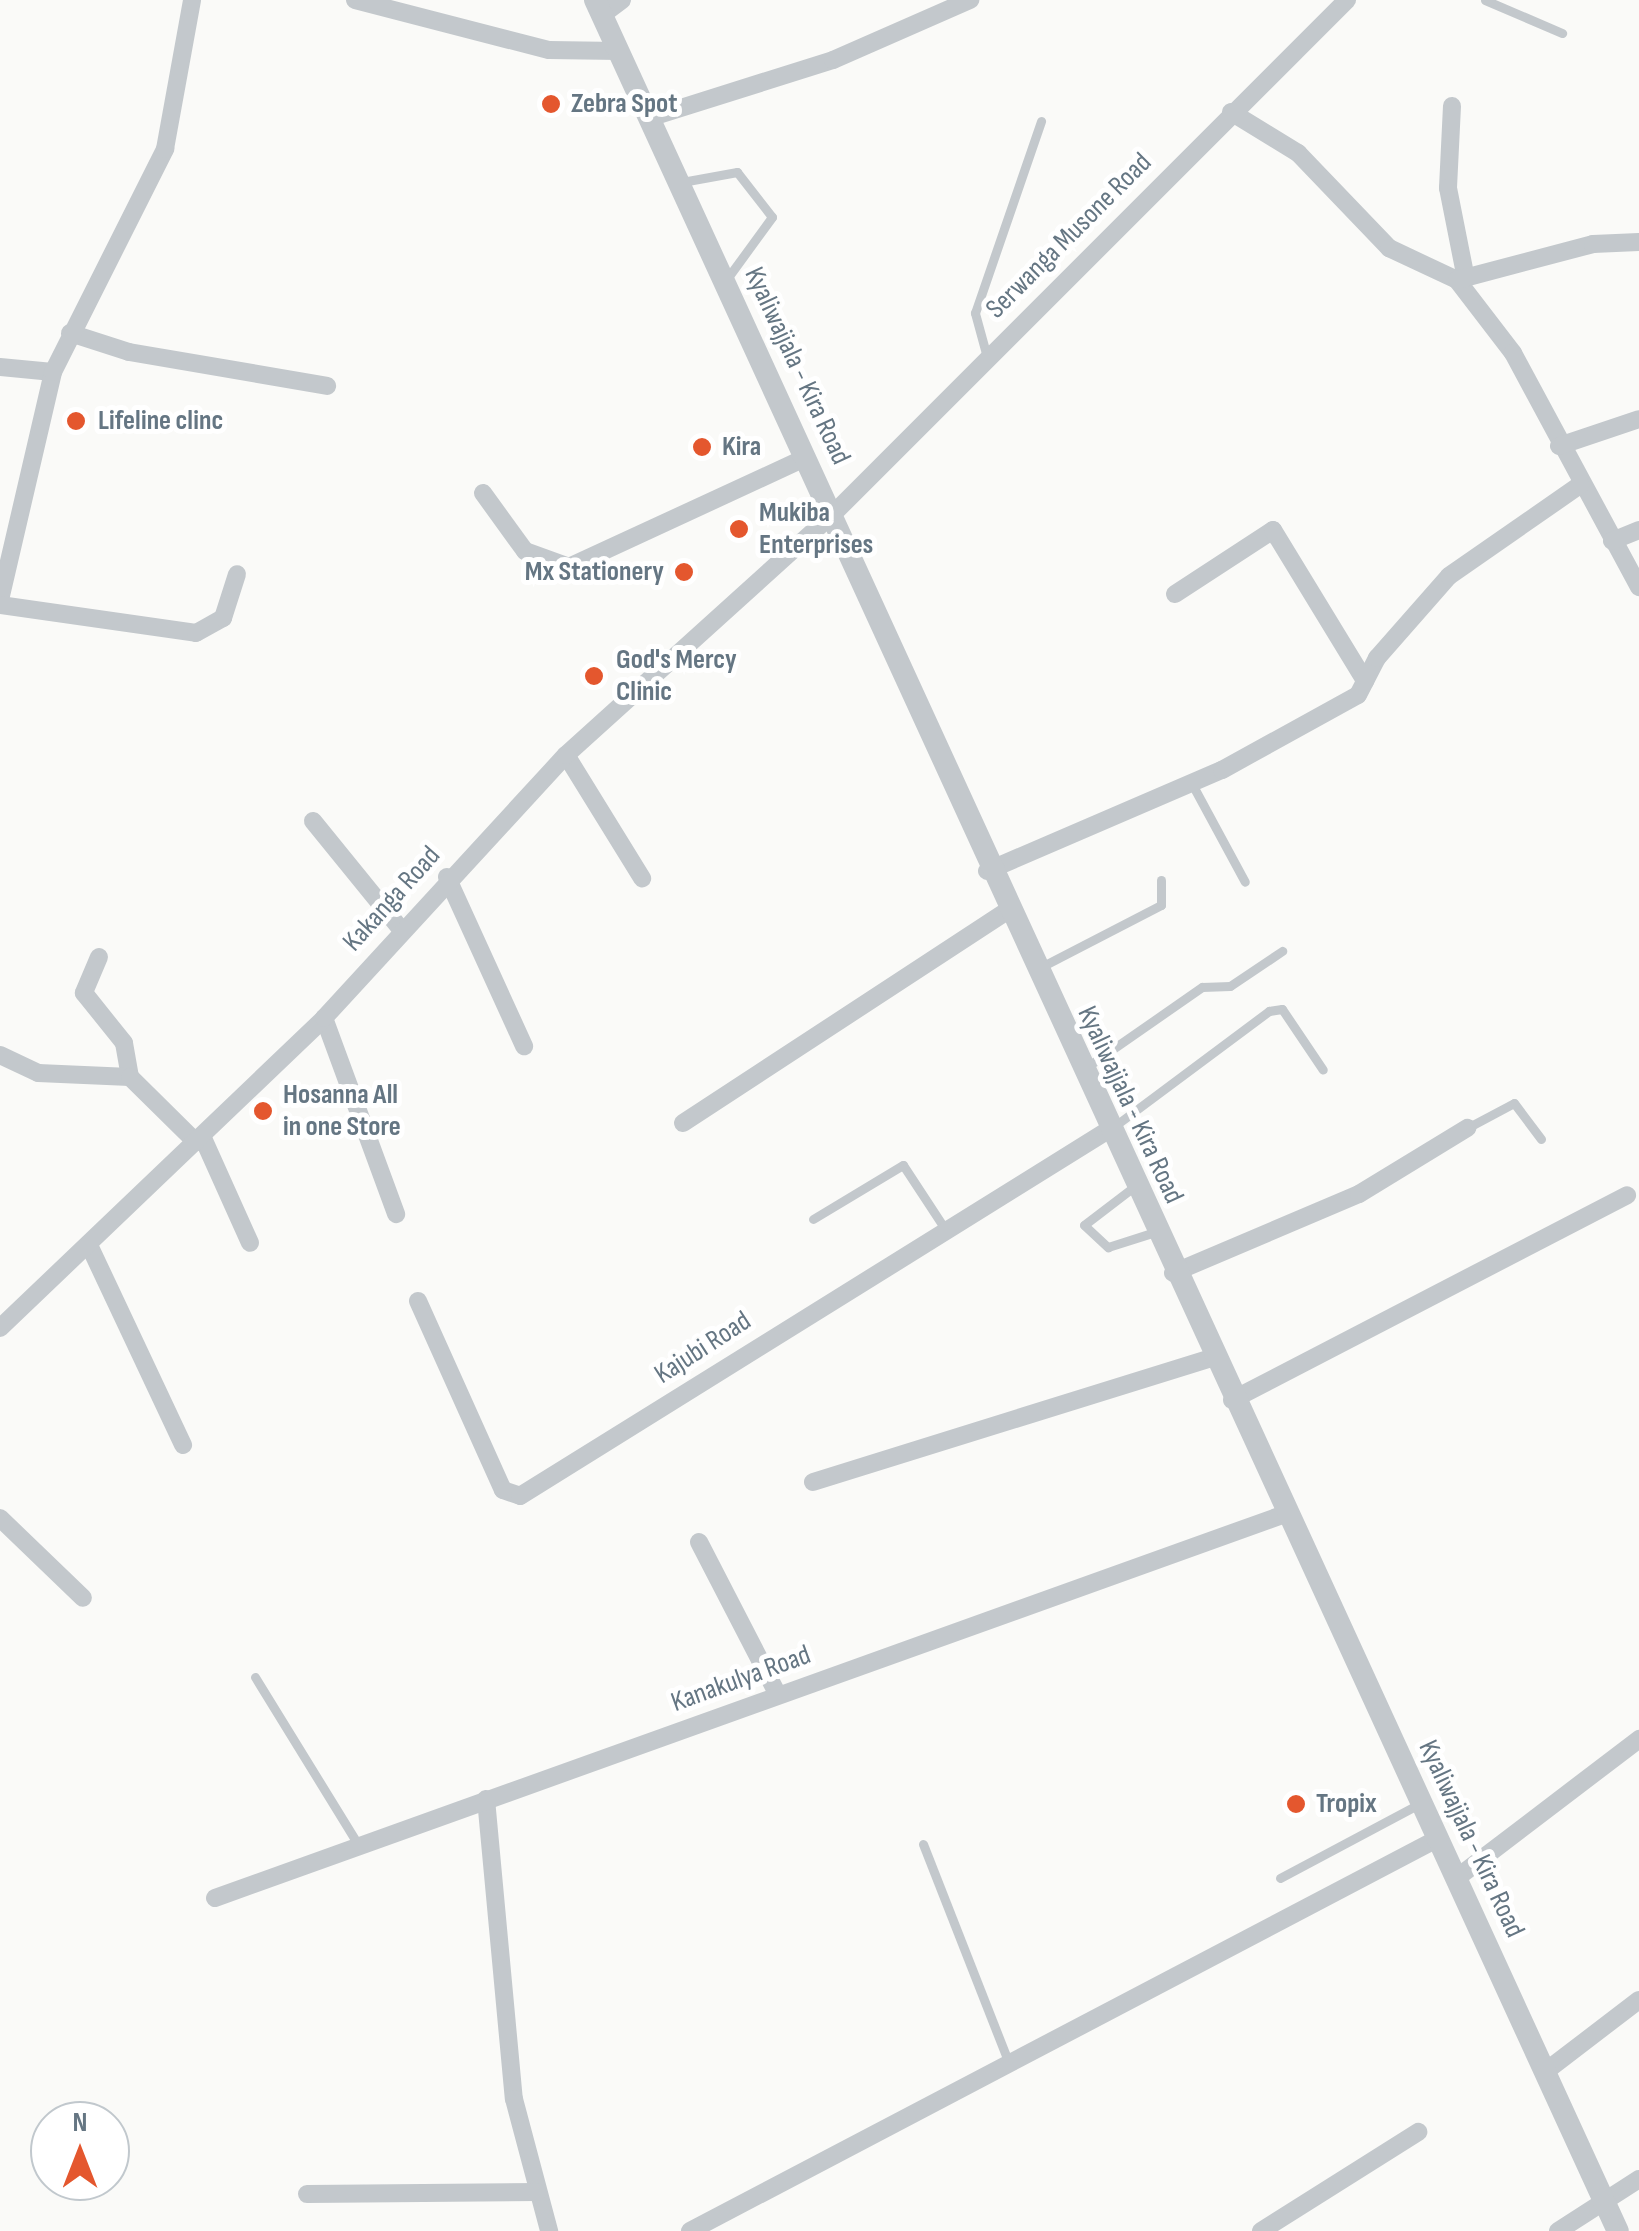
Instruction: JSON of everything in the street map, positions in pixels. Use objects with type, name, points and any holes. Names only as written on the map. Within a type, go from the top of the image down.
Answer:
[{"type":"street","points":[[192,0],[165,148],[53,372],[0,602],[196,633],[224,618],[237,574]]},
{"type":"street","points":[[355,0],[549,50],[618,51]]},
{"type":"street","points":[[598,7],[622,0]]},
{"type":"street","points":[[649,118],[834,60],[970,0]]},
{"type":"street","name":"Serwanga Musone Road","points":[[834,514],[1347,0]]},
{"type":"street","name":"Kyaliwajjala - Kira Road","points":[[598,7],[834,514],[987,871],[1110,1129],[1210,1358],[1458,1877],[1618,2231]]},
{"type":"street","points":[[1452,106],[1448,188],[1461,277],[1513,353],[1559,446],[1639,587]]},
{"type":"street","points":[[1231,112],[1298,154],[1389,248],[1461,277],[1639,242]]},
{"type":"street","points":[[70,332],[128,352],[328,386]]},
{"type":"street","points":[[0,367],[53,372]]},
{"type":"street","points":[[1559,446],[1639,419]]},
{"type":"street","points":[[483,493],[525,551],[569,567],[805,458]]},
{"type":"street","points":[[987,871],[1192,784],[1315,722],[1358,695],[1364,681],[1449,576],[1580,485]]},
{"type":"street","name":"Kakanga Road","points":[[0,1328],[324,1018],[400,928],[566,755],[834,514]]},
{"type":"street","points":[[1174,594],[1272,530],[1364,681]]},
{"type":"street","points":[[1612,541],[1639,530]]},
{"type":"street","points":[[566,755],[642,878]]},
{"type":"street","points":[[313,821],[400,928]]},
{"type":"street","points":[[447,878],[524,1046]]},
{"type":"street","points":[[683,1124],[1006,912]]},
{"type":"street","points":[[99,957],[84,993],[124,1043],[130,1077],[199,1139],[250,1243]]},
{"type":"street","points":[[324,1018],[396,1214]]},
{"type":"street","points":[[0,1055],[38,1073],[130,1077]]},
{"type":"street","points":[[1173,1273],[1359,1194],[1467,1128]]},
{"type":"street","name":"Kajubi Road","points":[[418,1301],[503,1490],[520,1496],[1110,1129]]},
{"type":"street","points":[[1232,1400],[1627,1195]]},
{"type":"street","points":[[88,1245],[183,1444]]},
{"type":"street","points":[[812,1482],[1210,1358]]},
{"type":"street","name":"Kanakulya Road","points":[[215,1898],[1286,1514]]},
{"type":"street","points":[[0,1518],[83,1598]]},
{"type":"street","points":[[699,1542],[778,1696]]},
{"type":"street","points":[[1458,1877],[1639,1739]]},
{"type":"street","points":[[486,1799],[514,2099],[549,2231]]},
{"type":"street","points":[[690,2231],[1439,1838]]},
{"type":"street","points":[[1546,2071],[1639,2000]]},
{"type":"street","points":[[1261,2231],[1418,2132]]},
{"type":"street","points":[[1558,2231],[1639,2179]]},
{"type":"street","points":[[307,2194],[537,2192]]},
{"type":"lane","points":[[1485,0],[1562,33]]},
{"type":"lane","points":[[987,357],[975,313],[1040,120]]},
{"type":"lane","points":[[679,183],[737,172],[772,217],[725,282]]},
{"type":"lane","points":[[1192,784],[1245,882]]},
{"type":"lane","points":[[1034,970],[1161,904],[1160,880]]},
{"type":"lane","points":[[1082,1071],[1202,987],[1230,986],[1282,951]]},
{"type":"lane","points":[[1110,1129],[1269,1011],[1282,1010],[1324,1070]]},
{"type":"lane","points":[[1467,1128],[1514,1103],[1542,1139]]},
{"type":"lane","points":[[812,1220],[903,1166],[945,1230]]},
{"type":"lane","points":[[1135,1186],[1084,1224],[1108,1247],[1155,1232]]},
{"type":"lane","points":[[254,1677],[359,1846]]},
{"type":"lane","points":[[1280,1878],[1422,1803]]},
{"type":"lane","points":[[923,1844],[1009,2064]]},
{"type":"place","name":"Zebra Spot","points":[[551,104]]},
{"type":"place","name":"Lifeline clinc","points":[[76,421]]},
{"type":"place","name":"Kira","points":[[702,447]]},
{"type":"place","name":"Mukiba Enterprises","points":[[739,529]]},
{"type":"place","name":"Mx Stationery","points":[[684,572]]},
{"type":"place","name":"God's Mercy Clinic","points":[[594,676]]},
{"type":"place","name":"Hosanna All in one Store","points":[[263,1111]]},
{"type":"place","name":"Tropix","points":[[1296,1804]]}]
